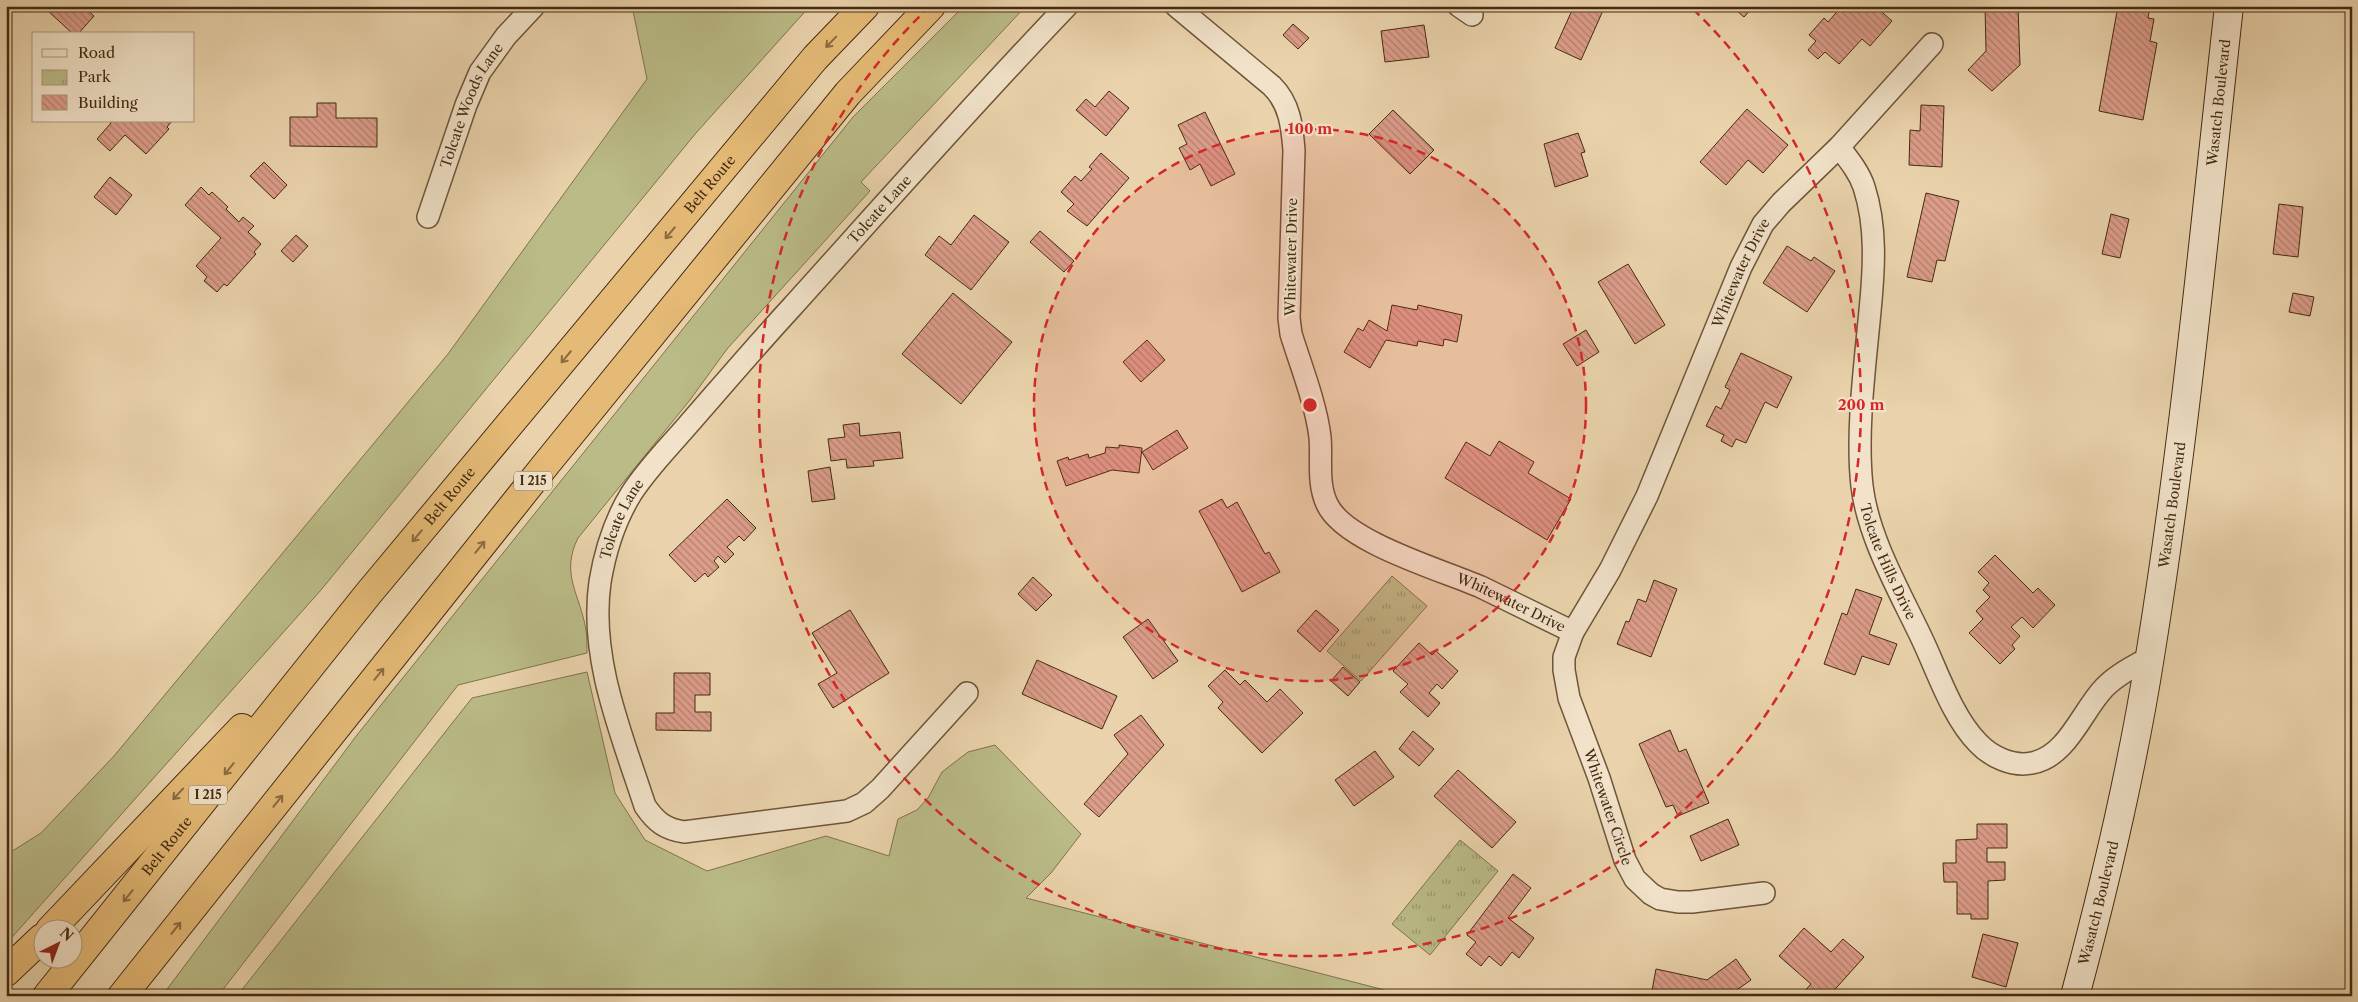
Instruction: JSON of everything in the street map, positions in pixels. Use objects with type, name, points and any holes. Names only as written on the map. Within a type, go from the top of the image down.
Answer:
[{"type":"highway","name":"Belt Route","points":[[47,996],[368,594],[815,58],[865,6]]},
{"type":"highway","name":"I 215","points":[[122,996],[547,463],[848,93],[931,6]]},
{"type":"highway","points":[[59,920],[368,594]]},
{"type":"highway","points":[[6,972],[32,947]]},
{"type":"highway","points":[[126,996],[146,966]]},
{"type":"street","name":"Tolcate Woods Lane","points":[[428,217],[466,105],[480,72],[506,36],[534,6]]},
{"type":"street","name":"Tolcate Lane","points":[[967,693],[880,789],[857,808],[847,811],[684,832],[673,831],[656,821],[646,806],[609,695],[601,644],[598,601],[600,582],[617,525],[630,496],[644,475],[741,363],[951,129],[1067,6]]},
{"type":"street","name":"Whitewater Drive","points":[[1176,6],[1272,86],[1288,109],[1292,123],[1294,150],[1290,232],[1289,318],[1291,334],[1320,437],[1319,464],[1322,488],[1331,512],[1348,529],[1372,542],[1480,587],[1573,632],[1633,527],[1741,267],[1755,238],[1772,212],[1839,148],[1932,44]]},
{"type":"street","name":"Wasatch Boulevard","points":[[2076,996],[2118,823],[2150,657],[2187,397],[2229,6]]},
{"type":"street","name":"Tolcate Hills Drive","points":[[1839,148],[1858,173],[1864,188],[1873,239],[1873,282],[1862,399],[1861,474],[1864,500],[1872,526],[1890,570],[1947,694],[1964,724],[1978,744],[1999,758],[2021,764],[2041,761],[2064,743],[2094,700],[2114,678],[2150,657]]},
{"type":"street","name":"Whitewater Circle","points":[[1573,632],[1564,656],[1569,698],[1599,778],[1625,860],[1635,878],[1651,894],[1660,899],[1678,902],[1764,893]]},
{"type":"green space","points":[[632,6],[810,6],[696,133],[321,590],[6,944],[6,855],[41,833],[114,756],[448,354],[647,79]]},
{"type":"green space","points":[[964,6],[1026,6],[861,182],[870,191],[727,349],[690,400],[578,538],[573,551],[571,573],[586,630],[587,653],[458,685],[218,996],[162,996],[357,735],[853,117]]},
{"type":"green space","points":[[1392,576],[1427,606],[1361,681],[1327,651]]},
{"type":"green space","points":[[587,672],[615,793],[645,840],[707,871],[826,836],[889,856],[898,819],[917,810],[928,798],[942,772],[968,752],[995,745],[1081,834],[1051,873],[1026,898],[1408,996],[237,996],[472,698]]},
{"type":"green space","points":[[1460,840],[1498,871],[1430,955],[1392,924]]},
{"type":"building","points":[[50,6],[83,6],[94,16],[80,32],[71,32],[47,10]]},
{"type":"building","points":[[1574,6],[1605,6],[1581,60],[1555,48]]},
{"type":"building","points":[[1731,6],[1754,6],[1744,17]]},
{"type":"building","points":[[1842,6],[1858,6],[1861,9],[1863,6],[1875,6],[1892,21],[1870,46],[1862,39],[1839,64],[1825,52],[1818,59],[1808,50],[1816,41],[1809,35],[1824,18],[1828,22]]},
{"type":"building","points":[[1985,6],[2018,6],[2020,65],[1992,91],[1968,70],[1986,51]]},
{"type":"building","points":[[2118,6],[2150,6],[2148,18],[2154,19],[2150,41],[2157,43],[2143,120],[2099,111]]},
{"type":"building","points":[[1293,24],[1309,38],[1298,49],[1283,35]]},
{"type":"building","points":[[1424,25],[1429,57],[1385,62],[1381,31]]},
{"type":"building","points":[[1109,91],[1129,108],[1106,136],[1076,110],[1086,99],[1095,107]]},
{"type":"building","points":[[317,103],[336,103],[336,118],[377,118],[377,147],[290,146],[290,117],[317,117]]},
{"type":"building","points":[[1921,105],[1944,106],[1942,167],[1909,165],[1910,130],[1920,131]]},
{"type":"building","points":[[1747,109],[1788,145],[1763,173],[1748,160],[1726,185],[1700,162]]},
{"type":"building","points":[[1393,110],[1434,150],[1410,174],[1369,134]]},
{"type":"building","points":[[1205,112],[1235,174],[1211,186],[1200,164],[1190,170],[1179,148],[1187,144],[1178,125]]},
{"type":"building","points":[[171,122],[167,127],[169,129],[146,154],[125,135],[110,151],[97,139],[111,123]]},
{"type":"building","points":[[1578,133],[1585,152],[1581,153],[1588,176],[1555,187],[1544,144]]},
{"type":"building","points":[[1101,153],[1129,178],[1087,226],[1067,211],[1074,204],[1061,192],[1075,176],[1081,181],[1092,169],[1089,167]]},
{"type":"building","points":[[264,162],[287,185],[274,199],[250,176]]},
{"type":"building","points":[[110,177],[132,195],[116,215],[94,197]]},
{"type":"building","points":[[201,187],[209,195],[212,192],[228,207],[226,209],[239,222],[243,217],[254,226],[248,232],[261,244],[254,252],[256,254],[227,286],[224,284],[217,292],[204,281],[207,277],[196,266],[221,238],[185,205]]},
{"type":"building","points":[[1926,193],[1959,201],[1945,261],[1937,260],[1932,282],[1907,277]]},
{"type":"building","points":[[2279,204],[2303,207],[2298,257],[2273,254]]},
{"type":"building","points":[[2111,214],[2129,219],[2120,258],[2102,254]]},
{"type":"building","points":[[974,215],[1009,242],[971,290],[925,255],[939,236],[951,245]]},
{"type":"building","points":[[1040,231],[1074,261],[1064,272],[1030,242]]},
{"type":"building","points":[[296,235],[308,246],[293,262],[281,251]]},
{"type":"building","points":[[1787,246],[1811,261],[1814,257],[1835,271],[1807,312],[1763,283]]},
{"type":"building","points":[[1628,264],[1665,325],[1635,344],[1598,282]]},
{"type":"building","points":[[953,293],[1012,342],[961,404],[902,354]]},
{"type":"building","points":[[2293,293],[2314,297],[2310,316],[2289,312]]},
{"type":"building","points":[[1392,305],[1417,310],[1418,305],[1462,315],[1457,342],[1444,339],[1443,346],[1418,341],[1417,346],[1386,340],[1370,368],[1344,352],[1358,328],[1363,331],[1369,320],[1387,331]]},
{"type":"building","points":[[1586,330],[1599,352],[1577,366],[1563,344]]},
{"type":"building","points":[[1147,340],[1165,360],[1141,382],[1123,362]]},
{"type":"building","points":[[1741,353],[1792,377],[1777,408],[1765,402],[1746,443],[1736,439],[1732,447],[1721,441],[1724,435],[1706,426],[1716,406],[1721,409],[1730,390],[1725,387]]},
{"type":"building","points":[[859,423],[860,436],[900,432],[903,458],[873,461],[874,466],[847,468],[846,459],[831,461],[828,439],[845,437],[843,425]]},
{"type":"building","points":[[1177,430],[1188,448],[1153,470],[1142,452]]},
{"type":"building","points":[[1499,441],[1534,462],[1528,473],[1571,499],[1547,540],[1445,478],[1466,442],[1490,456]]},
{"type":"building","points":[[1119,445],[1142,448],[1139,473],[1112,470],[1066,486],[1057,461],[1068,457],[1069,460],[1088,454],[1089,458],[1105,453],[1106,447],[1119,448]]},
{"type":"building","points":[[830,467],[835,499],[812,502],[808,471]]},
{"type":"building","points":[[727,499],[756,528],[744,541],[739,536],[727,547],[734,554],[725,563],[718,556],[714,561],[719,567],[708,577],[705,573],[695,582],[669,555]]},
{"type":"building","points":[[1222,499],[1227,508],[1237,502],[1265,554],[1269,552],[1280,572],[1242,592],[1199,511]]},
{"type":"building","points":[[1995,555],[2033,593],[2038,588],[2055,605],[2033,628],[2022,617],[2011,627],[2020,636],[2012,645],[2015,649],[2000,664],[1969,633],[1983,619],[1976,611],[1990,597],[1983,590],[1989,583],[1978,572]]},
{"type":"building","points":[[1033,577],[1052,595],[1036,611],[1018,594]]},
{"type":"building","points":[[1654,580],[1677,589],[1651,657],[1617,644],[1626,621],[1629,622],[1638,599],[1646,602]]},
{"type":"building","points":[[1856,589],[1882,598],[1869,634],[1897,644],[1889,665],[1862,656],[1855,675],[1824,664],[1842,613],[1847,615]]},
{"type":"building","points":[[850,610],[889,673],[833,708],[818,684],[837,673],[812,633]]},
{"type":"building","points":[[1316,610],[1339,630],[1320,652],[1297,631]]},
{"type":"building","points":[[1148,619],[1178,661],[1153,679],[1123,637]]},
{"type":"building","points":[[1419,643],[1432,655],[1436,651],[1458,671],[1442,689],[1437,684],[1429,693],[1440,703],[1428,717],[1400,692],[1408,684],[1393,671]]},
{"type":"building","points":[[1037,660],[1117,696],[1102,729],[1022,694]]},
{"type":"building","points":[[1343,667],[1360,682],[1348,696],[1331,681]]},
{"type":"building","points":[[1225,670],[1240,685],[1245,680],[1267,702],[1280,689],[1303,713],[1262,753],[1218,708],[1223,702],[1208,686]]},
{"type":"building","points":[[674,673],[710,673],[710,695],[695,695],[695,712],[711,712],[711,731],[656,730],[656,713],[674,713]]},
{"type":"building","points":[[1141,715],[1164,745],[1099,817],[1084,804],[1128,754],[1114,735]]},
{"type":"building","points":[[1670,730],[1679,752],[1686,749],[1709,803],[1678,816],[1673,805],[1666,807],[1639,744]]},
{"type":"building","points":[[1413,731],[1434,749],[1419,766],[1399,749]]},
{"type":"building","points":[[1375,751],[1394,777],[1354,806],[1335,780]]},
{"type":"building","points":[[1458,770],[1516,822],[1492,848],[1434,796]]},
{"type":"building","points":[[1728,819],[1739,845],[1701,861],[1690,836]]},
{"type":"building","points":[[1977,824],[2007,824],[2007,848],[1987,848],[1987,862],[2005,862],[2005,880],[1988,881],[1988,919],[1971,919],[1971,914],[1957,914],[1957,882],[1944,882],[1943,863],[1956,863],[1956,840],[1977,839]]},
{"type":"building","points":[[1513,874],[1531,888],[1508,918],[1534,938],[1519,958],[1512,952],[1501,966],[1489,956],[1481,966],[1466,954],[1476,942],[1467,935]]},
{"type":"building","points":[[1804,928],[1831,952],[1843,939],[1864,957],[1829,996],[1800,996],[1811,984],[1779,956]]},
{"type":"building","points":[[1983,934],[2018,943],[2006,987],[1972,977]]},
{"type":"building","points":[[1736,959],[1751,980],[1728,996],[1651,996],[1656,969],[1707,980]]}]
